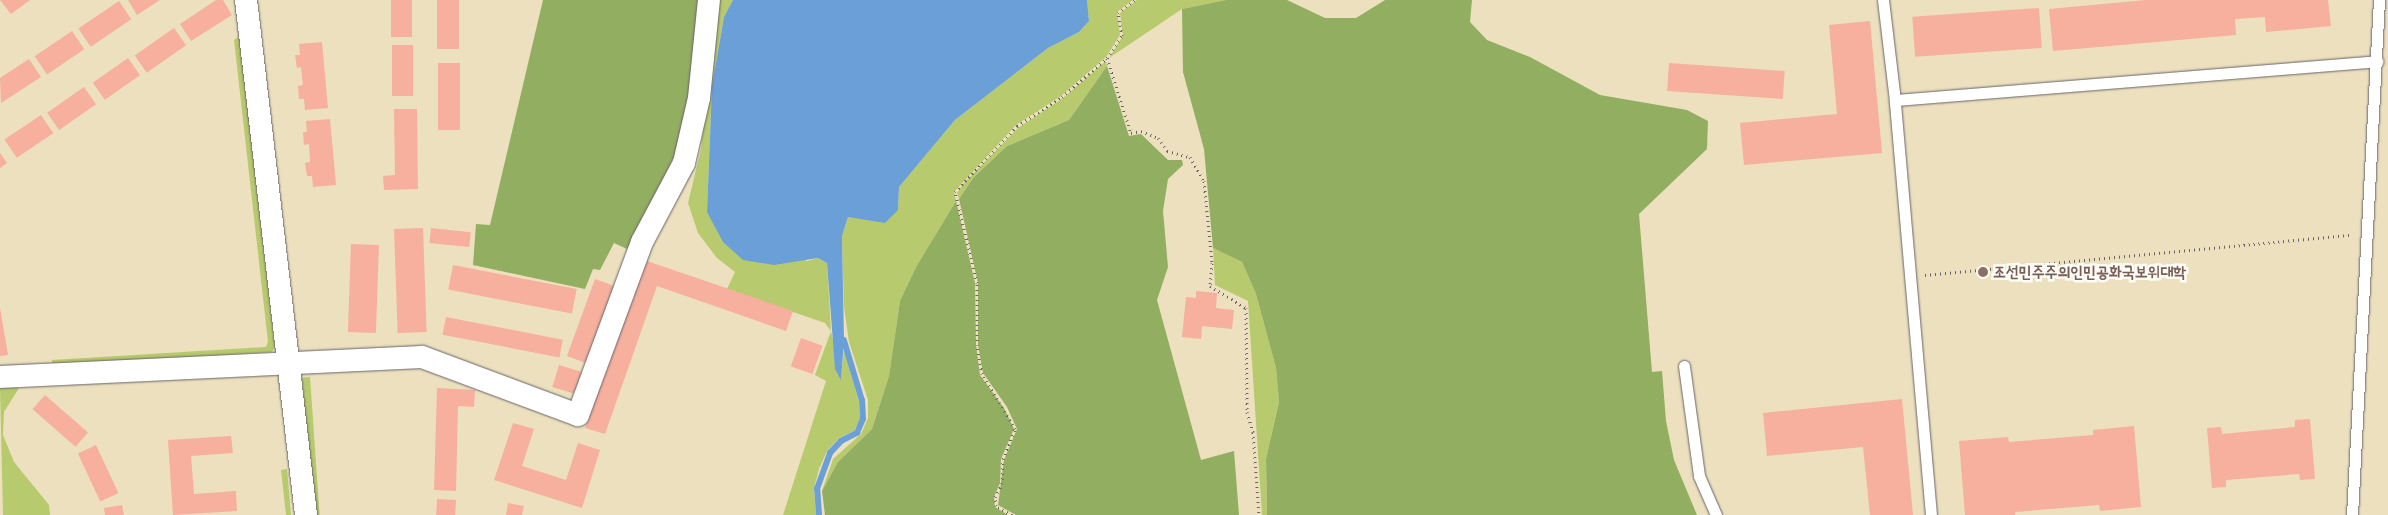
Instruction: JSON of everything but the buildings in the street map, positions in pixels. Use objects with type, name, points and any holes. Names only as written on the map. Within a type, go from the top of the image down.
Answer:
[{"type":"street","points":[[246,0],[306,515]]},
{"type":"street","points":[[0,377],[288,365],[422,357],[578,414],[642,242],[684,163],[699,98],[709,0]]},
{"type":"lane","points":[[1884,0],[1895,100],[1931,515]]},
{"type":"lane","points":[[2352,515],[2379,0]]},
{"type":"lane","points":[[1895,100],[2376,61]]},
{"type":"lane","points":[[1684,366],[1699,476],[1716,515]]},
{"type":"path","points":[[1012,515],[996,506],[995,498],[1002,484],[1003,459],[1015,429],[982,374],[977,345],[977,283],[955,192],[1017,126],[1062,97],[1107,58],[1122,36],[1118,13],[1135,0]]},
{"type":"path","points":[[1107,58],[1131,133],[1141,131],[1158,138],[1167,151],[1190,157],[1204,181],[1212,263],[1210,286],[1246,308],[1248,412],[1254,439],[1259,515]]},
{"type":"path","points":[[1909,276],[2366,234]]},
{"type":"green space","points":[[543,0],[703,0],[688,129],[627,249],[614,243],[600,270],[593,269],[585,289],[473,265],[476,224],[490,225]]},
{"type":"green space","points":[[714,0],[733,0],[724,17],[712,86],[707,212],[807,261],[818,258],[827,263],[831,331],[825,323],[727,289],[735,272],[717,258],[698,233],[688,203],[701,149]]},
{"type":"green space","points":[[1087,0],[1133,0],[1117,12],[1120,35],[1106,57],[1061,96],[1016,125],[954,192],[956,201],[916,267],[900,301],[889,376],[872,429],[838,462],[822,491],[833,459],[861,434],[868,418],[868,400],[849,342],[844,307],[842,236],[848,217],[873,219],[898,210],[899,187],[955,120],[1048,48],[1079,32],[1089,21]]},
{"type":"green space","points":[[1137,0],[1226,0],[1182,9],[1109,58],[1123,36],[1120,13]]},
{"type":"green space","points":[[1226,0],[1287,0],[1325,18],[1356,18],[1385,0],[1472,0],[1470,22],[1487,40],[1530,57],[1600,95],[1687,110],[1708,121],[1707,149],[1639,214],[1652,372],[1662,371],[1666,421],[1674,460],[1697,515],[1267,515],[1266,459],[1279,402],[1276,368],[1256,294],[1242,262],[1213,248],[1204,149],[1183,72],[1182,9]]},
{"type":"green space","points":[[240,36],[275,347],[272,352],[53,367],[52,360],[266,347],[268,342],[234,40]]},
{"type":"green space","points":[[1106,61],[1107,66],[1069,120],[1007,146],[973,178],[959,199],[957,193],[963,184],[1018,128],[1063,98]]},
{"type":"green space","points":[[1107,66],[1129,136],[1141,134],[1168,160],[1182,160],[1183,165],[1168,179],[1163,211],[1168,267],[1157,300],[1201,460],[1234,451],[1239,515],[1016,515],[998,505],[1004,460],[1017,429],[1007,407],[983,373],[978,345],[978,283],[959,199],[973,178],[1007,146],[1069,120]]},
{"type":"green space","points":[[956,201],[975,283],[976,345],[980,375],[1004,408],[1014,429],[1001,459],[1000,483],[994,497],[995,507],[1008,515],[825,515],[822,491],[838,462],[872,429],[889,376],[900,301],[916,267]]},
{"type":"green space","points":[[1213,248],[1242,262],[1256,294],[1276,368],[1279,402],[1266,459],[1267,515],[1262,515],[1248,301],[1215,285]]},
{"type":"green space","points":[[831,331],[841,379],[844,349],[859,402],[860,419],[854,431],[839,438],[827,451],[819,469],[814,488],[816,515],[783,515],[826,381],[815,375]]},
{"type":"green space","points":[[310,377],[320,515],[312,515],[302,378]]},
{"type":"green space","points":[[0,388],[19,388],[4,412],[3,435],[14,462],[49,505],[50,515],[3,515]]},
{"type":"green space","points":[[287,469],[291,515],[286,515],[281,470]]},
{"type":"water","points":[[733,0],[1087,0],[1089,21],[1079,32],[1048,48],[955,120],[899,187],[898,210],[885,223],[848,217],[842,236],[844,341],[841,380],[835,369],[827,263],[818,258],[774,265],[743,260],[723,242],[707,212],[712,86],[724,17]]},
{"type":"waterway","points":[[819,515],[817,489],[830,453],[841,441],[857,433],[863,419],[862,401],[844,341]]},
{"type":"place","name":"조선민주주의인민공화국보위대학","points":[[1983,272]]}]
